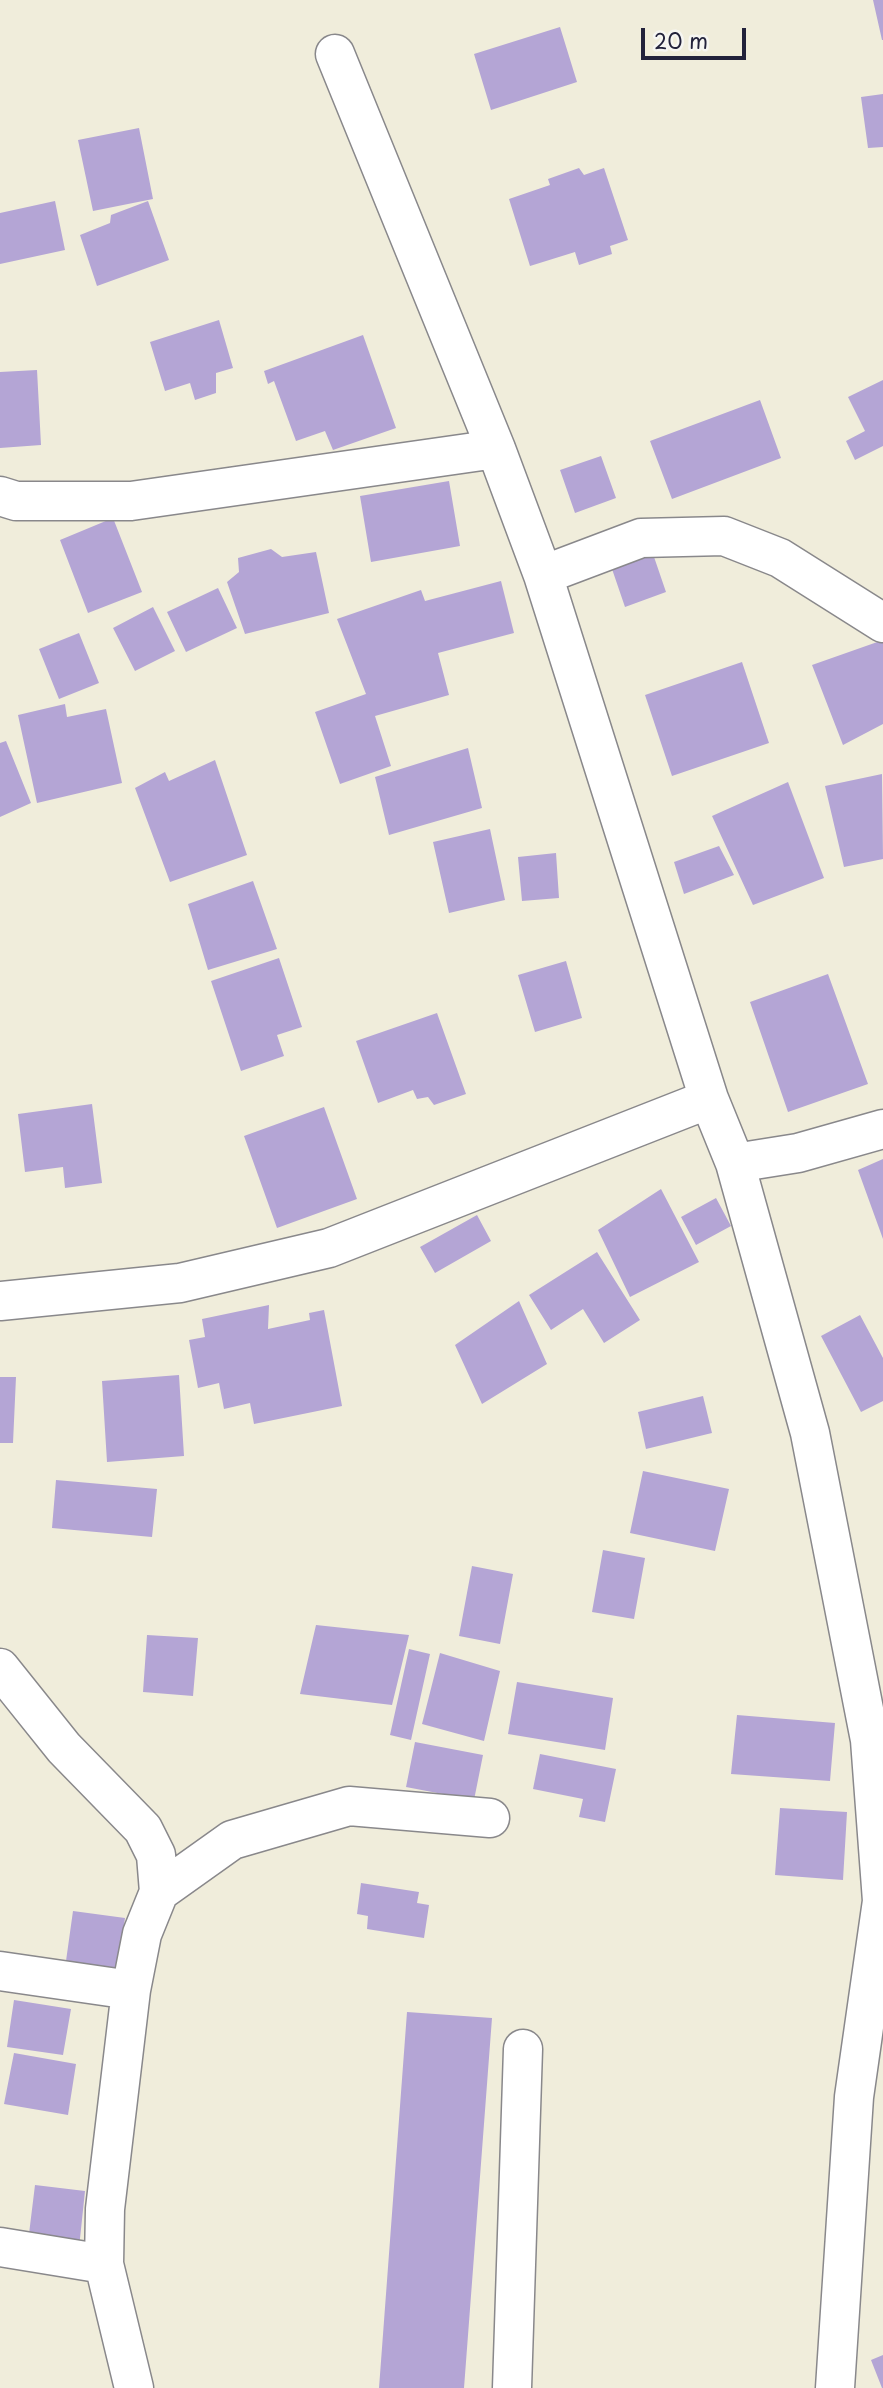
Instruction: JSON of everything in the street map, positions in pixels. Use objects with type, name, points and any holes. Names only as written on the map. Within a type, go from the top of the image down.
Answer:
[{"type":"street","points":[[335,54],[496,449],[543,575],[709,1099],[735,1163],[810,1433],[870,1740],[881,1901],[854,2097],[835,2388]]},
{"type":"street","points":[[0,496],[16,501],[131,501],[496,449]]},
{"type":"street","points":[[543,575],[641,538],[724,536],[780,558],[883,623]]},
{"type":"street","points":[[0,1301],[180,1283],[329,1248],[709,1099]]},
{"type":"street","points":[[735,1163],[798,1153],[883,1129]]},
{"type":"street","points":[[0,1668],[64,1748],[144,1829],[156,1855],[159,1892],[142,1934],[131,1990],[106,2208],[103,2264],[134,2388]]},
{"type":"street","points":[[159,1892],[232,1840],[349,1806],[490,1818]]},
{"type":"street","points":[[0,1971],[131,1990]]},
{"type":"street","points":[[512,2388],[523,2049]]},
{"type":"street","points":[[0,2247],[103,2264]]},
{"type":"building","points":[[873,0],[883,0],[883,40],[882,40]]},
{"type":"building","points":[[560,27],[577,82],[491,110],[474,54]]},
{"type":"building","points":[[883,94],[883,147],[868,148],[861,97]]},
{"type":"building","points":[[139,128],[153,199],[93,211],[78,140]]},
{"type":"building","points":[[579,168],[584,175],[604,168],[628,240],[610,246],[612,254],[579,265],[575,252],[530,266],[509,199],[550,185],[548,179]]},
{"type":"building","points":[[55,201],[65,250],[0,264],[0,213]]},
{"type":"building","points":[[148,201],[169,260],[97,286],[80,235],[110,223],[111,215]]},
{"type":"building","points":[[219,320],[233,368],[216,373],[216,393],[195,400],[190,383],[165,391],[150,342]]},
{"type":"building","points":[[363,335],[396,428],[333,450],[325,431],[296,441],[274,381],[268,384],[264,371]]},
{"type":"building","points":[[37,370],[41,445],[0,448],[0,372]]},
{"type":"building","points":[[883,380],[883,446],[855,460],[846,441],[865,431],[848,397]]},
{"type":"building","points":[[760,400],[781,458],[672,499],[650,441]]},
{"type":"building","points":[[601,456],[616,498],[575,513],[560,470]]},
{"type":"building","points":[[449,481],[460,546],[371,562],[360,496]]},
{"type":"building","points":[[113,518],[142,592],[88,613],[60,540]]},
{"type":"building","points":[[271,549],[282,557],[316,552],[329,613],[245,634],[227,582],[239,572],[238,558]]},
{"type":"building","points":[[653,554],[666,592],[625,607],[612,569]]},
{"type":"building","points":[[501,581],[514,633],[438,653],[449,695],[375,716],[391,766],[340,784],[315,712],[366,694],[337,619],[421,590],[425,601]]},
{"type":"building","points":[[218,588],[237,628],[186,652],[167,612]]},
{"type":"building","points":[[153,607],[175,651],[135,671],[113,628]]},
{"type":"building","points":[[79,633],[99,683],[59,699],[39,649]]},
{"type":"building","points":[[883,640],[883,724],[843,745],[812,665]]},
{"type":"building","points":[[742,662],[769,743],[672,776],[645,695]]},
{"type":"building","points":[[65,704],[67,717],[106,709],[122,783],[37,803],[18,715]]},
{"type":"building","points":[[6,741],[31,803],[0,817],[0,743]]},
{"type":"building","points":[[468,748],[482,808],[389,835],[375,777]]},
{"type":"building","points":[[215,760],[247,855],[170,882],[135,788],[165,772],[169,781]]},
{"type":"building","points":[[882,774],[883,859],[844,867],[825,786]]},
{"type":"building","points":[[788,782],[824,878],[753,905],[712,816]]},
{"type":"building","points":[[490,829],[505,900],[449,913],[433,842]]},
{"type":"building","points":[[719,846],[734,875],[684,894],[674,862]]},
{"type":"building","points":[[556,853],[559,898],[522,901],[518,857]]},
{"type":"building","points":[[253,881],[277,949],[208,970],[188,904]]},
{"type":"building","points":[[279,958],[302,1027],[277,1035],[284,1056],[241,1071],[211,981]]},
{"type":"building","points":[[566,961],[582,1018],[535,1032],[518,975]]},
{"type":"building","points":[[828,974],[868,1084],[788,1112],[750,1002]]},
{"type":"building","points":[[437,1013],[466,1094],[434,1105],[428,1097],[417,1099],[413,1090],[378,1103],[356,1041]]},
{"type":"building","points":[[92,1104],[102,1183],[65,1188],[63,1167],[25,1172],[18,1114]]},
{"type":"building","points":[[324,1107],[357,1199],[277,1228],[244,1136]]},
{"type":"building","points":[[883,1159],[883,1239],[858,1170]]},
{"type":"building","points":[[661,1189],[699,1262],[630,1297],[598,1230]]},
{"type":"building","points":[[716,1198],[731,1226],[696,1245],[681,1217]]},
{"type":"building","points":[[477,1215],[491,1241],[435,1273],[420,1247]]},
{"type":"building","points":[[597,1252],[640,1320],[604,1343],[583,1309],[551,1330],[529,1295]]},
{"type":"building","points":[[519,1301],[547,1364],[482,1404],[455,1345]]},
{"type":"building","points":[[269,1305],[268,1329],[310,1320],[309,1313],[324,1310],[342,1406],[254,1424],[250,1403],[224,1409],[219,1383],[198,1388],[189,1340],[205,1337],[202,1319]]},
{"type":"building","points":[[860,1315],[883,1358],[883,1401],[861,1412],[821,1336]]},
{"type":"building","points":[[179,1375],[184,1456],[107,1462],[102,1381]]},
{"type":"building","points":[[0,1377],[16,1377],[13,1443],[0,1443]]},
{"type":"building","points":[[703,1396],[712,1433],[646,1449],[638,1412]]},
{"type":"building","points":[[643,1471],[729,1489],[715,1551],[630,1533]]},
{"type":"building","points":[[56,1480],[157,1489],[152,1537],[52,1528]]},
{"type":"building","points":[[603,1550],[645,1558],[634,1619],[592,1612]]},
{"type":"building","points":[[472,1566],[513,1574],[500,1644],[459,1636]]},
{"type":"building","points":[[316,1625],[409,1635],[392,1705],[300,1694]]},
{"type":"building","points":[[147,1635],[198,1638],[193,1696],[143,1692]]},
{"type":"building","points":[[409,1649],[430,1654],[411,1740],[390,1735]]},
{"type":"building","points":[[440,1653],[500,1671],[484,1741],[422,1724]]},
{"type":"building","points":[[517,1682],[613,1698],[605,1750],[508,1734]]},
{"type":"building","points":[[737,1715],[835,1723],[830,1781],[731,1774]]},
{"type":"building","points":[[415,1742],[483,1755],[474,1800],[406,1787]]},
{"type":"building","points":[[540,1754],[616,1769],[605,1822],[579,1817],[583,1799],[533,1789]]},
{"type":"building","points":[[780,1808],[847,1812],[843,1880],[775,1875]]},
{"type":"building","points":[[361,1883],[419,1892],[417,1903],[429,1905],[424,1938],[367,1929],[368,1916],[357,1914]]},
{"type":"building","points":[[73,1911],[125,1918],[118,1968],[66,1961]]},
{"type":"building","points":[[14,2000],[71,2009],[63,2055],[7,2047]]},
{"type":"building","points":[[407,2012],[492,2018],[464,2388],[379,2388]]},
{"type":"building","points":[[14,2053],[76,2064],[68,2115],[4,2104]]},
{"type":"building","points":[[35,2185],[85,2191],[79,2248],[28,2242]]},
{"type":"building","points":[[883,2355],[883,2388],[882,2388],[871,2360]]}]
